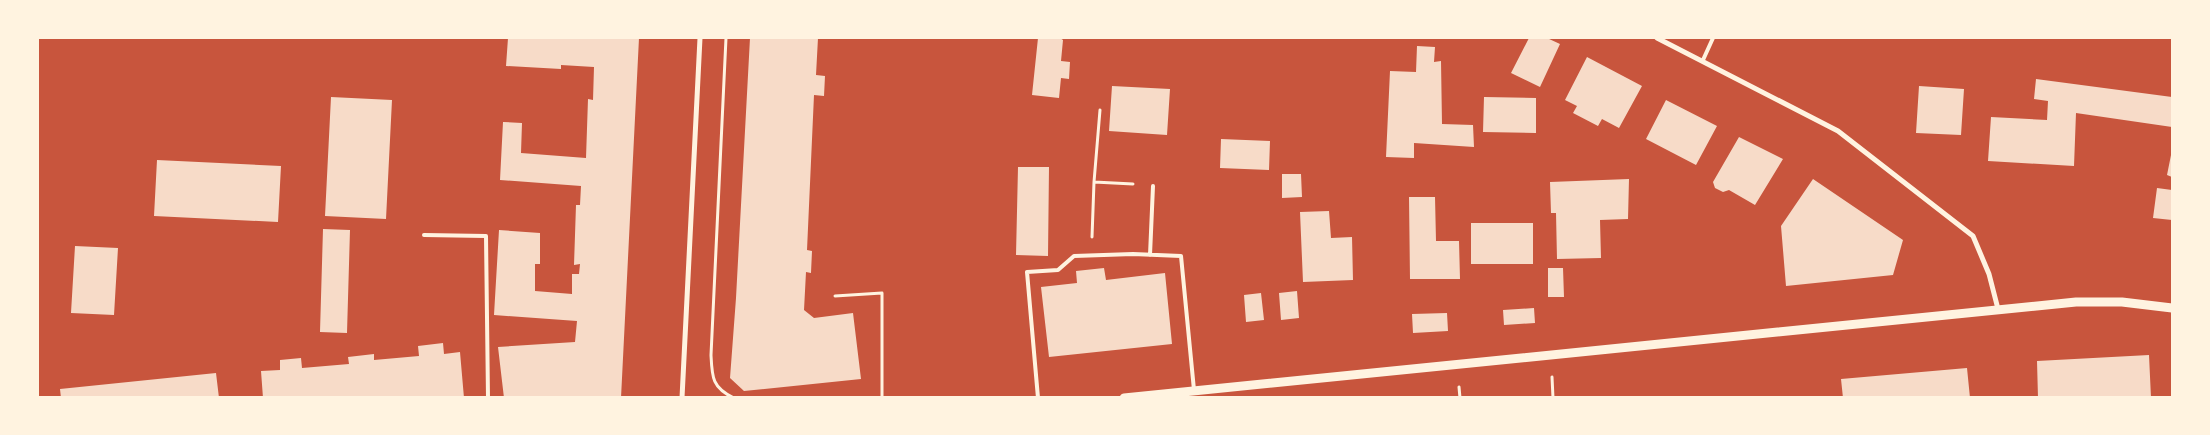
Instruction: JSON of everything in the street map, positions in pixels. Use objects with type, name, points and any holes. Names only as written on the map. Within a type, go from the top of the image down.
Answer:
[{"type":"street","points":[[682,398],[700,38]]},
{"type":"street","points":[[1657,38],[1703,60],[1838,132],[1973,236],[1989,274],[1998,309]]},
{"type":"street","points":[[1124,398],[1998,309],[2086,302],[2122,302],[2172,308]]},
{"type":"lane","points":[[1703,60],[1713,38]]},
{"type":"lane","points":[[1150,255],[1153,186]]},
{"type":"lane","points":[[424,235],[486,236],[488,398]]},
{"type":"lane","points":[[1038,398],[1027,272],[1058,270],[1074,256],[1091,255],[1181,256],[1194,390]]},
{"type":"path","points":[[726,38],[711,355],[712,376],[720,392],[734,398]]},
{"type":"path","points":[[1091,255],[1094,182],[1100,110]]},
{"type":"path","points":[[1094,182],[1153,186]]},
{"type":"path","points":[[835,296],[882,293],[882,398]]},
{"type":"building","points":[[508,38],[639,38],[621,398],[504,398],[498,347],[575,342],[577,321],[494,315],[499,230],[540,233],[540,264],[535,264],[535,291],[572,294],[572,274],[579,274],[580,264],[574,265],[576,205],[580,205],[581,186],[500,180],[503,122],[522,123],[521,153],[586,158],[588,99],[593,100],[594,67],[561,65],[561,69],[506,66]]},
{"type":"building","points":[[750,38],[818,38],[816,75],[825,76],[824,96],[814,95],[807,250],[812,251],[811,273],[806,272],[804,310],[814,318],[853,313],[861,379],[744,391],[730,378]]},
{"type":"building","points":[[1038,38],[1060,38],[1063,40],[1061,61],[1070,62],[1069,79],[1061,78],[1059,98],[1032,95]]},
{"type":"building","points":[[1529,38],[1547,38],[1560,44],[1540,87],[1511,73]]},
{"type":"building","points":[[1417,46],[1435,47],[1434,62],[1441,61],[1442,124],[1473,125],[1474,147],[1414,143],[1414,158],[1386,157],[1390,71],[1416,72]]},
{"type":"building","points":[[1587,57],[1642,86],[1619,128],[1602,119],[1598,126],[1573,113],[1577,106],[1565,100]]},
{"type":"building","points":[[2036,79],[2172,97],[2172,127],[2076,113],[2074,166],[1988,161],[1991,117],[2047,120],[2048,101],[2034,99]]},
{"type":"building","points":[[1112,86],[1170,89],[1167,135],[1109,131]]},
{"type":"building","points":[[1919,86],[1964,89],[1961,135],[1916,133]]},
{"type":"building","points":[[331,97],[392,100],[386,219],[325,216]]},
{"type":"building","points":[[1484,97],[1536,98],[1536,133],[1483,132]]},
{"type":"building","points":[[1666,100],[1717,126],[1696,165],[1646,139]]},
{"type":"building","points":[[1739,137],[1783,159],[1755,205],[1729,190],[1723,192],[1715,188],[1713,182]]},
{"type":"building","points":[[1221,139],[1270,141],[1269,170],[1220,168]]},
{"type":"building","points":[[2172,150],[2172,177],[2167,175]]},
{"type":"building","points":[[157,160],[281,166],[278,222],[154,216]]},
{"type":"building","points":[[1018,167],[1049,167],[1048,256],[1016,255]]},
{"type":"building","points":[[1282,174],[1301,174],[1302,197],[1282,198]]},
{"type":"building","points":[[1629,179],[1628,219],[1600,220],[1601,258],[1557,259],[1556,213],[1551,213],[1550,182]]},
{"type":"building","points":[[1813,179],[1903,240],[1893,275],[1786,286],[1781,226]]},
{"type":"building","points":[[2157,188],[2172,190],[2172,220],[2153,218]]},
{"type":"building","points":[[1409,197],[1435,197],[1436,241],[1459,241],[1460,279],[1410,279]]},
{"type":"building","points":[[1329,211],[1331,238],[1352,237],[1353,280],[1303,282],[1300,212]]},
{"type":"building","points":[[1471,223],[1533,223],[1533,264],[1471,264]]},
{"type":"building","points":[[323,229],[350,230],[347,333],[320,332]]},
{"type":"building","points":[[75,246],[118,248],[114,315],[71,313]]},
{"type":"building","points":[[1104,268],[1106,280],[1165,273],[1172,344],[1049,357],[1041,287],[1077,283],[1076,271]]},
{"type":"building","points":[[1548,268],[1563,268],[1564,297],[1548,297]]},
{"type":"building","points":[[1297,291],[1299,318],[1281,320],[1279,293]]},
{"type":"building","points":[[1261,293],[1264,320],[1246,322],[1244,295]]},
{"type":"building","points":[[1534,308],[1535,323],[1504,325],[1503,310]]},
{"type":"building","points":[[1447,313],[1448,331],[1413,333],[1412,314]]},
{"type":"building","points":[[443,343],[444,354],[460,352],[464,398],[263,398],[261,371],[280,370],[280,360],[301,358],[302,368],[349,364],[348,357],[374,354],[374,360],[419,356],[418,346]]},
{"type":"building","points":[[2149,355],[2151,398],[2038,398],[2037,361]]},
{"type":"building","points":[[1967,368],[1970,398],[1843,398],[1841,379]]},
{"type":"building","points":[[216,373],[219,398],[61,398],[60,389]]}]
